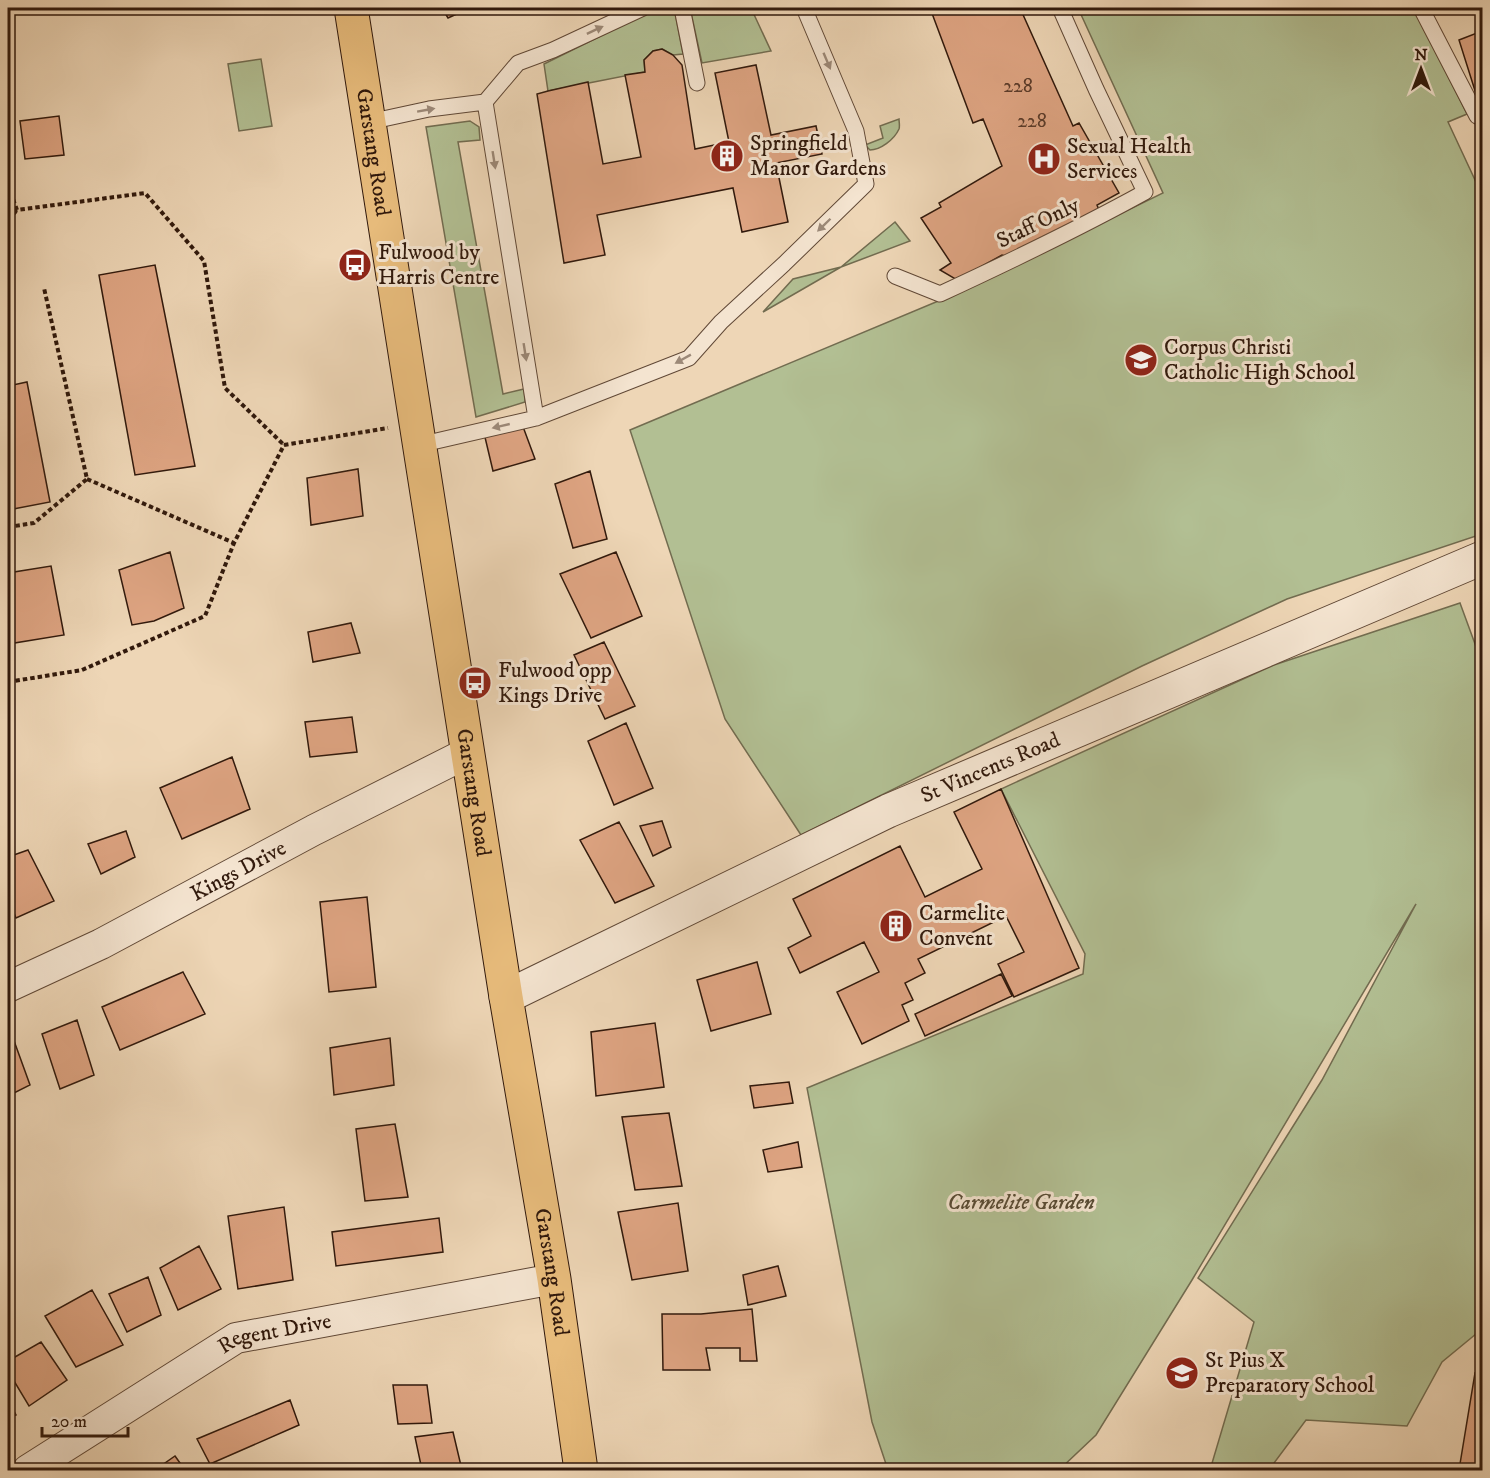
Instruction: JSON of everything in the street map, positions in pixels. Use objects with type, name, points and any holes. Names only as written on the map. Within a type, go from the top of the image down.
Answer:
[{"type":"highway","name":"Garstang Road","points":[[351,8],[467,753],[554,1279],[581,1470]]},
{"type":"street","name":"St Vincents Road","points":[[506,997],[888,811],[1482,558]]},
{"type":"street","name":"Kings Drive","points":[[8,987],[101,944],[314,830],[467,753]]},
{"type":"street","name":"Regent Drive","points":[[28,1470],[236,1338],[554,1279]]},
{"type":"lane","points":[[369,122],[429,109],[485,102],[518,63],[553,50],[643,8]]},
{"type":"lane","points":[[682,8],[697,83]]},
{"type":"lane","points":[[417,434],[536,418],[689,358],[721,322],[866,184],[856,131],[804,8]]},
{"type":"lane","name":"Staff Only","points":[[895,276],[940,294],[1009,263],[1145,192],[1060,8]]},
{"type":"lane","points":[[1421,8],[1477,116],[1482,118]]},
{"type":"lane","points":[[485,102],[536,418]]},
{"type":"path","points":[[8,185],[17,210]]},
{"type":"path","points":[[8,220],[17,210],[145,193],[204,261],[225,388],[284,445],[417,434]]},
{"type":"path","points":[[44,288],[87,479]]},
{"type":"path","points":[[8,682],[82,670],[205,616],[234,543],[284,445]]},
{"type":"path","points":[[87,479],[234,543]]},
{"type":"path","points":[[8,527],[34,523],[87,479]]},
{"type":"green space","points":[[657,8],[674,8],[683,54],[673,55],[662,49],[653,51],[644,60],[645,72],[548,91],[544,64]]},
{"type":"green space","points":[[690,8],[751,8],[771,51],[702,63]]},
{"type":"green space","name":"Corpus Christi Catholic High School","points":[[1078,8],[1414,8],[1467,114],[1448,122],[1482,195],[1482,534],[1287,599],[1142,666],[801,835],[725,719],[630,430],[967,289],[1163,193]]},
{"type":"green space","points":[[261,59],[272,126],[239,131],[228,64]]},
{"type":"green space","points":[[899,119],[899,129],[886,144],[870,150],[865,145],[883,138],[880,126]]},
{"type":"green space","points":[[470,121],[479,127],[480,140],[458,142],[503,394],[524,389],[525,402],[476,417],[426,127]]},
{"type":"green space","points":[[895,222],[910,241],[841,267]]},
{"type":"green space","points":[[841,267],[763,312],[793,279]]},
{"type":"green space","name":"Carmelite Garden","points":[[1460,603],[1482,663],[1482,1329],[1442,1362],[1407,1426],[1306,1420],[1274,1463],[1273,1470],[1210,1470],[1254,1322],[1198,1278],[1322,1080],[1416,904],[1192,1280],[1096,1435],[1059,1470],[888,1470],[872,1422],[807,1088],[1083,974],[1085,954],[1001,789],[1274,665]]},
{"type":"building","points":[[442,8],[470,8],[448,18]]},
{"type":"building","points":[[930,8],[1020,8],[1073,126],[1079,123],[1119,193],[1097,205],[1101,215],[1012,258],[1002,255],[957,280],[940,270],[951,263],[921,218],[941,207],[939,203],[1002,166],[983,119],[973,123]]},
{"type":"building","points":[[1482,31],[1482,95],[1477,97],[1459,40]]},
{"type":"building","name":"Springfield Manor Gardens","points":[[662,49],[673,55],[682,65],[695,149],[729,142],[715,73],[756,65],[771,135],[816,126],[822,154],[776,163],[788,222],[742,232],[733,188],[597,215],[605,255],[564,263],[537,94],[588,82],[603,164],[641,157],[625,75],[645,72],[644,60],[653,51]]},
{"type":"building","points":[[59,116],[64,155],[25,159],[20,121]]},
{"type":"building","points":[[155,265],[195,466],[135,475],[99,275]]},
{"type":"building","points":[[27,382],[50,502],[8,510],[8,386]]},
{"type":"building","points":[[522,424],[535,459],[493,471],[484,433]]},
{"type":"building","points":[[358,469],[363,516],[311,525],[307,478]]},
{"type":"building","points":[[590,471],[607,539],[573,548],[555,484]]},
{"type":"building","points":[[170,552],[184,608],[154,621],[132,625],[119,570]]},
{"type":"building","points":[[616,552],[642,616],[591,638],[560,574]]},
{"type":"building","points":[[51,566],[64,635],[8,644],[8,573]]},
{"type":"building","points":[[351,623],[360,653],[313,662],[308,632]]},
{"type":"building","points":[[604,642],[635,706],[605,719],[574,655]]},
{"type":"building","points":[[352,717],[357,752],[310,757],[305,722]]},
{"type":"building","points":[[626,723],[653,788],[614,805],[588,741]]},
{"type":"building","points":[[232,757],[250,809],[182,839],[160,788]]},
{"type":"building","name":"Carmelite Convent","points":[[1001,789],[1079,968],[1014,997],[998,964],[1024,952],[1006,916],[918,959],[925,973],[905,983],[913,1000],[902,1005],[909,1021],[862,1044],[837,992],[879,972],[864,942],[800,973],[788,948],[811,936],[793,899],[900,846],[925,897],[982,869],[954,812]]},
{"type":"building","points":[[662,821],[671,847],[653,856],[640,826]]},
{"type":"building","points":[[619,822],[654,886],[615,903],[580,840]]},
{"type":"building","points":[[126,831],[135,857],[101,874],[88,844]]},
{"type":"building","points":[[28,850],[54,901],[16,918],[8,898],[8,857]]},
{"type":"building","points":[[367,897],[376,987],[329,992],[320,902]]},
{"type":"building","points":[[757,962],[771,1014],[711,1031],[697,980]]},
{"type":"building","points":[[183,972],[205,1014],[120,1050],[102,1007]]},
{"type":"building","points":[[1001,974],[1012,996],[925,1036],[915,1014]]},
{"type":"building","points":[[77,1020],[94,1075],[60,1089],[42,1034]]},
{"type":"building","points":[[655,1023],[664,1087],[596,1096],[591,1032]]},
{"type":"building","points":[[13,1038],[30,1085],[8,1096],[8,1040]]},
{"type":"building","points":[[390,1038],[394,1085],[334,1095],[330,1048]]},
{"type":"building","points":[[789,1082],[793,1103],[754,1108],[750,1086]]},
{"type":"building","points":[[669,1113],[682,1186],[635,1190],[622,1117]]},
{"type":"building","points":[[395,1124],[408,1197],[365,1201],[356,1129]]},
{"type":"building","points":[[798,1142],[802,1167],[768,1172],[763,1150]]},
{"type":"building","points":[[678,1203],[688,1271],[632,1280],[618,1212]]},
{"type":"building","points":[[284,1207],[293,1280],[238,1289],[228,1216]]},
{"type":"building","points":[[439,1218],[443,1252],[336,1266],[332,1232]]},
{"type":"building","points":[[199,1246],[221,1289],[178,1310],[160,1268]]},
{"type":"building","points":[[778,1266],[786,1296],[748,1305],[743,1275]]},
{"type":"building","points":[[148,1277],[161,1315],[127,1332],[109,1294]]},
{"type":"building","points":[[92,1290],[123,1345],[76,1367],[45,1316]]},
{"type":"building","points":[[752,1309],[757,1361],[740,1361],[740,1348],[706,1348],[710,1370],[663,1370],[662,1314],[701,1314]]},
{"type":"building","points":[[41,1342],[67,1380],[29,1406],[8,1371],[8,1361]]},
{"type":"building","points":[[1475,1373],[1482,1375],[1482,1470],[1459,1470]]},
{"type":"building","points":[[393,1385],[427,1385],[432,1423],[398,1424]]},
{"type":"building","points":[[8,1400],[16,1415],[8,1419]]},
{"type":"building","points":[[290,1400],[299,1425],[210,1464],[197,1439]]},
{"type":"building","points":[[453,1432],[462,1470],[422,1470],[415,1437]]},
{"type":"building","points":[[175,1456],[185,1470],[155,1470]]},
{"type":"place","name":"Springfield Manor Gardens","points":[[727,156]]},
{"type":"place","name":"Sexual Health Services","points":[[1044,159]]},
{"type":"place","name":"Fulwood by Harris Centre","points":[[355,265]]},
{"type":"place","name":"Corpus Christi Catholic High School","points":[[1141,360]]},
{"type":"place","name":"Fulwood opp Kings Drive","points":[[475,683]]},
{"type":"place","name":"Carmelite Convent","points":[[896,926]]},
{"type":"place","name":"St Pius X Preparatory School","points":[[1182,1373]]}]
